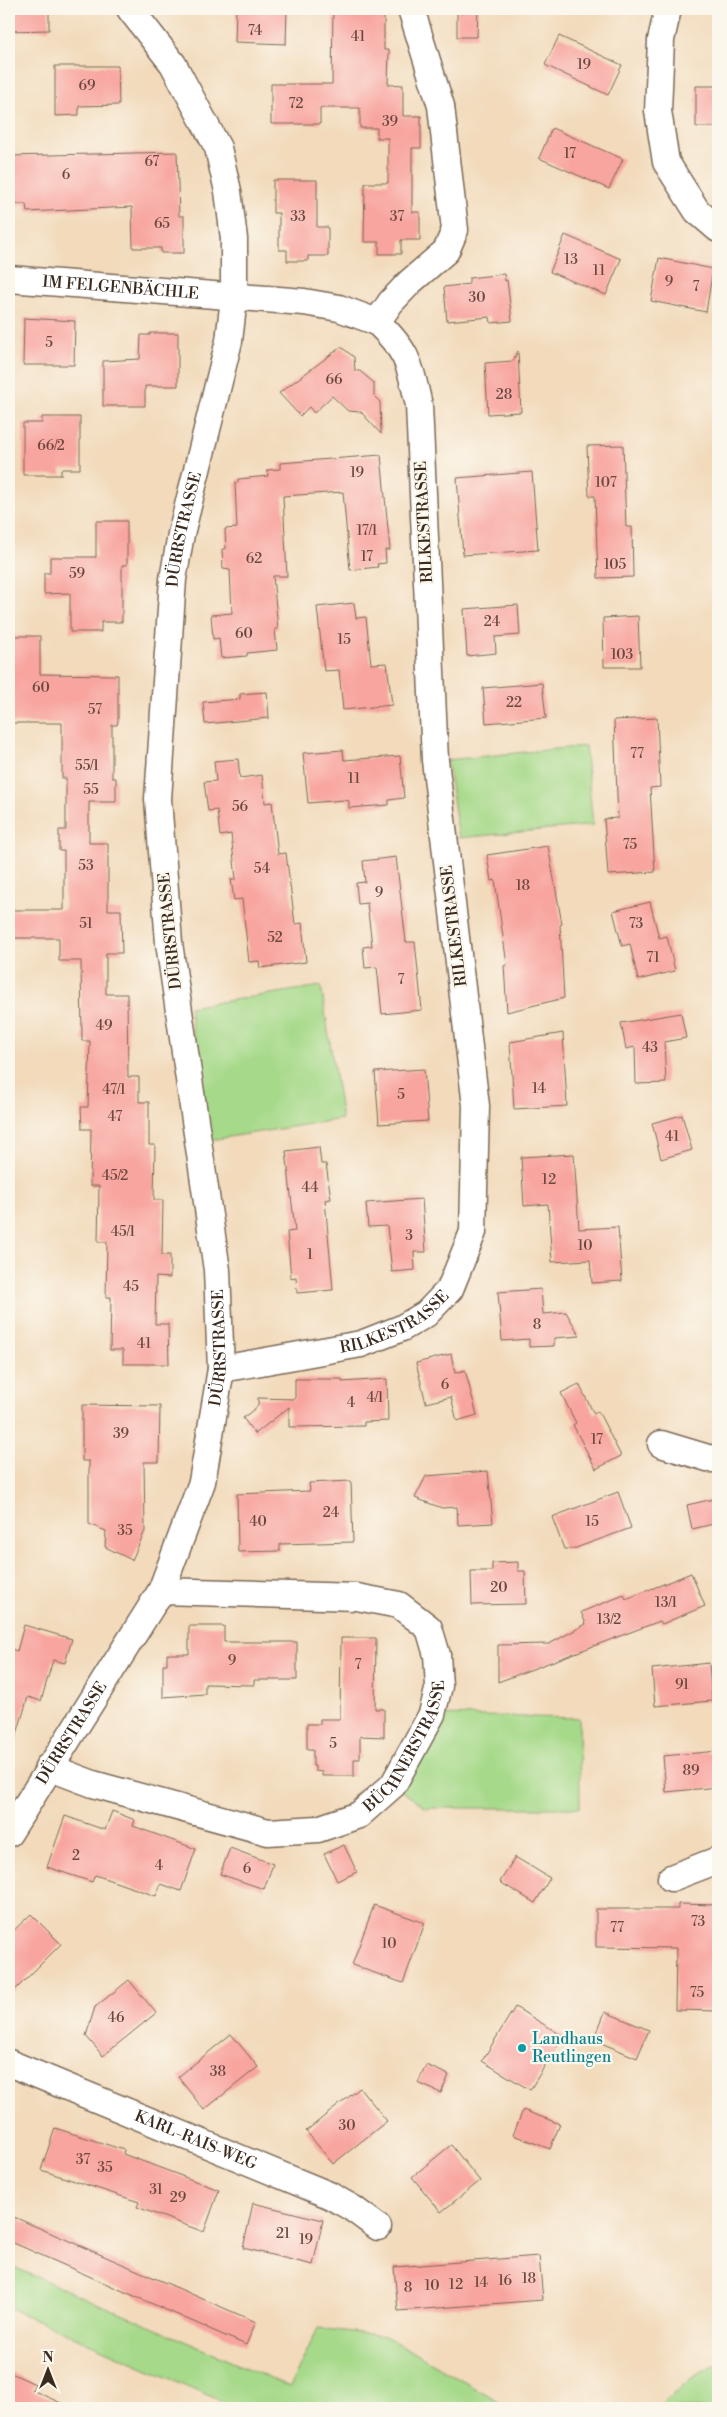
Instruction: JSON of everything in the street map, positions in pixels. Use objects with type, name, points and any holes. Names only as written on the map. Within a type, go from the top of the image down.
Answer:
[{"type":"street","points":[[377,322],[391,302],[410,282],[446,251],[456,230],[441,106],[412,9]]},
{"type":"street","points":[[668,9],[661,40],[658,111],[666,162],[697,210],[718,229]]},
{"type":"street","name":"DÜRRSTRASSE","points":[[9,1833],[48,1767],[161,1591],[202,1482],[221,1369],[217,1270],[169,943],[158,799],[173,579],[181,534],[229,341],[234,298],[234,239],[228,191],[218,148],[173,64],[139,12]]},
{"type":"street","name":"IM FELGENBÄCHLE","points":[[9,279],[234,298]]},
{"type":"street","name":"RILKESTRASSE","points":[[221,1369],[361,1344],[402,1328],[426,1314],[450,1290],[473,1232],[476,1106],[435,760],[419,405],[408,359],[396,340],[377,322],[339,308],[304,302],[234,298]]},
{"type":"street","points":[[661,1444],[710,1459],[718,1457]]},
{"type":"street","name":"BÜCHNERSTRASSE","points":[[48,1767],[93,1784],[268,1832],[318,1829],[359,1815],[393,1785],[432,1714],[440,1686],[437,1654],[429,1628],[399,1605],[357,1597],[161,1591]]},
{"type":"street","points":[[671,1878],[718,1860]]},
{"type":"street","name":"KARL-RAIS-WEG","points":[[9,2064],[329,2195],[352,2208],[378,2227]]},
{"type":"green space","points":[[585,746],[593,825],[459,838],[447,760]]},
{"type":"green space","points":[[321,986],[342,1119],[210,1140],[189,1007]]},
{"type":"green space","points":[[434,1715],[579,1718],[580,1808],[426,1808],[396,1787]]},
{"type":"green space","points":[[9,2265],[290,2387],[318,2328],[385,2336],[509,2408],[237,2408],[9,2308]]},
{"type":"green space","points":[[718,2364],[718,2408],[657,2408],[693,2377]]},
{"type":"building","points":[[9,9],[49,9],[49,30],[9,31]]},
{"type":"building","points":[[236,9],[287,9],[286,44],[235,42]]},
{"type":"building","points":[[333,9],[384,9],[384,50],[389,50],[388,84],[403,85],[403,116],[421,116],[421,148],[412,148],[412,212],[420,212],[420,240],[401,240],[401,254],[379,254],[379,242],[364,242],[365,183],[388,183],[388,138],[377,138],[377,128],[360,128],[360,108],[320,108],[320,124],[271,124],[271,84],[332,84]]},
{"type":"building","points":[[457,9],[478,9],[477,37],[457,37]]},
{"type":"building","points":[[559,36],[622,65],[608,95],[545,65]]},
{"type":"building","points":[[55,66],[118,66],[119,105],[79,106],[79,115],[55,116]]},
{"type":"building","points":[[696,86],[718,86],[718,127],[696,127]]},
{"type":"building","points":[[552,128],[623,159],[609,189],[539,158]]},
{"type":"building","points":[[177,152],[179,216],[184,216],[184,253],[161,253],[161,248],[133,248],[132,207],[27,212],[26,204],[9,204],[9,156]]},
{"type":"building","points":[[273,180],[317,180],[317,227],[328,227],[328,256],[308,256],[308,261],[287,261],[287,250],[279,250],[279,213],[273,213]]},
{"type":"building","points":[[565,235],[621,259],[606,295],[550,272]]},
{"type":"building","points":[[659,258],[713,269],[706,312],[651,301]]},
{"type":"building","points":[[504,274],[505,281],[507,280],[512,321],[491,323],[490,317],[447,321],[444,287],[469,284],[469,278]]},
{"type":"building","points":[[24,318],[75,321],[74,365],[23,365]]},
{"type":"building","points":[[150,333],[178,333],[178,386],[145,386],[145,406],[103,406],[103,361],[140,359],[141,335],[150,335]]},
{"type":"building","points":[[341,347],[354,357],[355,371],[360,371],[374,383],[374,396],[380,402],[381,434],[361,412],[348,411],[332,396],[314,413],[309,407],[300,416],[279,393]]},
{"type":"building","points":[[518,351],[521,412],[488,414],[485,363],[513,361]]},
{"type":"building","points":[[42,417],[80,417],[80,469],[61,469],[61,475],[23,475],[23,423],[42,423]]},
{"type":"building","points":[[623,445],[626,527],[632,527],[633,577],[598,578],[595,496],[589,496],[587,446]]},
{"type":"building","points":[[381,455],[390,550],[385,550],[386,563],[377,564],[378,567],[350,570],[343,492],[283,496],[287,576],[273,576],[278,629],[275,629],[277,650],[247,653],[247,656],[221,658],[219,638],[213,639],[211,615],[232,613],[230,570],[223,569],[222,549],[226,549],[225,529],[237,528],[235,483],[238,483],[238,479],[268,476],[267,470],[280,469],[280,463]]},
{"type":"building","points":[[532,472],[538,550],[463,555],[457,478]]},
{"type":"building","points":[[96,521],[127,521],[127,565],[122,565],[122,622],[101,622],[101,632],[70,632],[70,593],[44,594],[44,573],[50,573],[50,557],[96,557]]},
{"type":"building","points":[[354,603],[356,618],[366,617],[371,664],[387,663],[392,705],[343,710],[339,670],[324,671],[317,607]]},
{"type":"building","points":[[518,605],[520,635],[495,637],[496,653],[467,656],[464,609]]},
{"type":"building","points":[[638,616],[640,667],[604,667],[603,618]]},
{"type":"building","points":[[9,636],[40,636],[40,674],[118,675],[118,721],[117,725],[112,725],[112,778],[116,778],[116,802],[89,802],[89,843],[108,843],[108,910],[121,910],[122,953],[106,953],[106,994],[127,994],[128,1077],[139,1077],[139,1102],[149,1102],[149,1145],[155,1145],[154,1200],[163,1200],[162,1255],[170,1255],[170,1278],[156,1277],[155,1324],[168,1324],[169,1364],[123,1364],[123,1350],[110,1350],[111,1297],[106,1297],[107,1242],[98,1242],[99,1186],[90,1186],[91,1129],[82,1129],[81,1107],[88,1107],[90,1041],[82,1041],[81,961],[59,961],[59,938],[9,938],[9,910],[64,910],[64,851],[59,851],[59,830],[66,830],[66,778],[62,778],[62,723],[9,723]]},
{"type":"building","points":[[542,683],[546,718],[486,723],[483,688]]},
{"type":"building","points":[[267,692],[269,718],[205,724],[203,702],[240,699],[240,694]]},
{"type":"building","points":[[657,718],[660,787],[650,788],[655,872],[608,875],[604,819],[618,818],[614,720]]},
{"type":"building","points":[[343,750],[344,760],[400,756],[404,798],[389,800],[389,805],[349,808],[349,801],[344,800],[308,803],[303,753]]},
{"type":"building","points":[[238,759],[240,778],[262,775],[265,803],[272,802],[278,854],[286,853],[295,924],[302,923],[306,962],[260,968],[259,961],[249,962],[242,899],[234,900],[231,879],[236,879],[231,834],[220,836],[217,810],[208,811],[204,782],[216,781],[214,761]]},
{"type":"building","points":[[548,846],[562,924],[560,925],[564,998],[507,1012],[504,966],[507,965],[495,880],[491,881],[487,855]]},
{"type":"building","points":[[396,857],[406,942],[415,942],[422,1010],[382,1014],[377,967],[365,968],[363,947],[372,946],[367,903],[358,904],[356,883],[365,882],[363,861]]},
{"type":"building","points":[[650,902],[659,938],[667,936],[675,971],[638,980],[630,944],[622,946],[613,911]]},
{"type":"building","points":[[681,1013],[686,1038],[664,1042],[666,1083],[636,1084],[635,1047],[626,1049],[621,1023]]},
{"type":"building","points":[[563,1033],[567,1106],[514,1109],[510,1042]]},
{"type":"building","points":[[424,1069],[428,1121],[379,1124],[375,1072]]},
{"type":"building","points":[[682,1115],[692,1150],[661,1159],[652,1123]]},
{"type":"building","points":[[319,1147],[321,1164],[326,1164],[331,1199],[325,1200],[333,1290],[297,1293],[296,1277],[291,1278],[287,1232],[295,1231],[286,1151]]},
{"type":"building","points":[[574,1154],[579,1229],[618,1227],[622,1281],[592,1283],[590,1260],[552,1262],[548,1204],[524,1206],[521,1157]]},
{"type":"building","points":[[422,1199],[426,1252],[414,1252],[415,1270],[392,1272],[387,1226],[368,1227],[366,1203]]},
{"type":"building","points":[[541,1289],[543,1314],[566,1312],[580,1336],[554,1338],[554,1346],[529,1347],[529,1339],[502,1341],[498,1292]]},
{"type":"building","points":[[451,1354],[455,1373],[465,1370],[477,1415],[457,1421],[451,1397],[426,1403],[416,1363]]},
{"type":"building","points":[[295,1379],[342,1379],[342,1382],[387,1379],[388,1421],[364,1422],[364,1426],[289,1427],[289,1407],[255,1434],[243,1418],[258,1406],[258,1398],[295,1399]]},
{"type":"building","points":[[579,1384],[594,1414],[598,1411],[621,1456],[596,1469],[573,1425],[576,1423],[561,1393]]},
{"type":"building","points":[[82,1405],[160,1406],[159,1462],[144,1462],[145,1531],[132,1560],[105,1547],[106,1531],[89,1524],[89,1461],[82,1461]]},
{"type":"building","points":[[488,1471],[493,1523],[458,1525],[457,1507],[442,1508],[415,1498],[426,1476]]},
{"type":"building","points":[[351,1481],[353,1542],[280,1544],[280,1551],[238,1552],[237,1494],[310,1491],[309,1483]]},
{"type":"building","points":[[618,1492],[631,1528],[573,1549],[564,1549],[552,1517]]},
{"type":"building","points":[[718,1498],[718,1523],[692,1529],[687,1505]]},
{"type":"building","points":[[518,1562],[518,1571],[525,1571],[526,1604],[472,1605],[471,1571],[492,1571],[492,1563]]},
{"type":"building","points":[[691,1573],[705,1606],[662,1624],[660,1621],[498,1682],[498,1645],[549,1644],[586,1624],[581,1612],[624,1595],[626,1599]]},
{"type":"building","points":[[24,1625],[72,1639],[65,1663],[53,1660],[41,1701],[28,1697],[14,1744],[9,1743],[9,1648],[17,1651]]},
{"type":"building","points":[[189,1626],[224,1626],[224,1642],[297,1642],[297,1680],[254,1680],[254,1685],[205,1684],[205,1694],[163,1697],[163,1664],[167,1664],[167,1654],[189,1654]]},
{"type":"building","points":[[341,1638],[376,1638],[375,1709],[384,1709],[384,1737],[360,1736],[360,1759],[354,1759],[354,1776],[322,1776],[322,1772],[315,1771],[315,1766],[313,1766],[313,1750],[307,1750],[307,1724],[320,1724],[320,1719],[340,1719]]},
{"type":"building","points":[[709,1663],[712,1701],[655,1706],[652,1669]]},
{"type":"building","points":[[718,1751],[718,1787],[666,1792],[663,1756]]},
{"type":"building","points":[[112,1811],[135,1820],[133,1826],[196,1849],[181,1891],[161,1884],[156,1896],[95,1875],[92,1882],[47,1867],[65,1816],[105,1830]]},
{"type":"building","points":[[344,1845],[357,1872],[337,1881],[324,1854]]},
{"type":"building","points":[[230,1848],[273,1864],[264,1889],[220,1874]]},
{"type":"building","points":[[515,1857],[550,1878],[535,1903],[500,1882]]},
{"type":"building","points":[[678,1904],[718,1905],[718,2011],[675,2010],[676,1948],[596,1947],[596,1909],[678,1909]]},
{"type":"building","points":[[374,1905],[425,1923],[403,1983],[352,1965]]},
{"type":"building","points":[[31,1914],[61,1944],[9,1996],[9,1935]]},
{"type":"building","points":[[129,1980],[156,2013],[103,2056],[86,2036],[95,2007]]},
{"type":"building","name":"Landhaus Reutlingen","points":[[515,2007],[563,2036],[530,2090],[482,2061]]},
{"type":"building","points":[[605,2012],[649,2030],[637,2058],[594,2040]]},
{"type":"building","points":[[231,2034],[258,2067],[204,2110],[178,2077]]},
{"type":"building","points":[[426,2065],[449,2075],[441,2093],[418,2083]]},
{"type":"building","points":[[360,2088],[387,2121],[333,2164],[306,2131]]},
{"type":"building","points":[[523,2110],[560,2124],[550,2149],[513,2135]]},
{"type":"building","points":[[55,2128],[124,2150],[123,2154],[219,2190],[204,2232],[137,2207],[139,2202],[41,2170]]},
{"type":"building","points":[[451,2145],[480,2181],[441,2212],[412,2177]]},
{"type":"building","points":[[253,2203],[323,2220],[313,2265],[243,2248]]},
{"type":"building","points":[[14,2217],[256,2322],[246,2345],[9,2241],[9,2230]]},
{"type":"building","points":[[539,2256],[543,2300],[398,2311],[394,2267]]},
{"type":"building","points":[[9,2372],[35,2384],[32,2390],[72,2408],[9,2408]]},
{"type":"place","name":"Landhaus Reutlingen","points":[[522,2048]]}]
